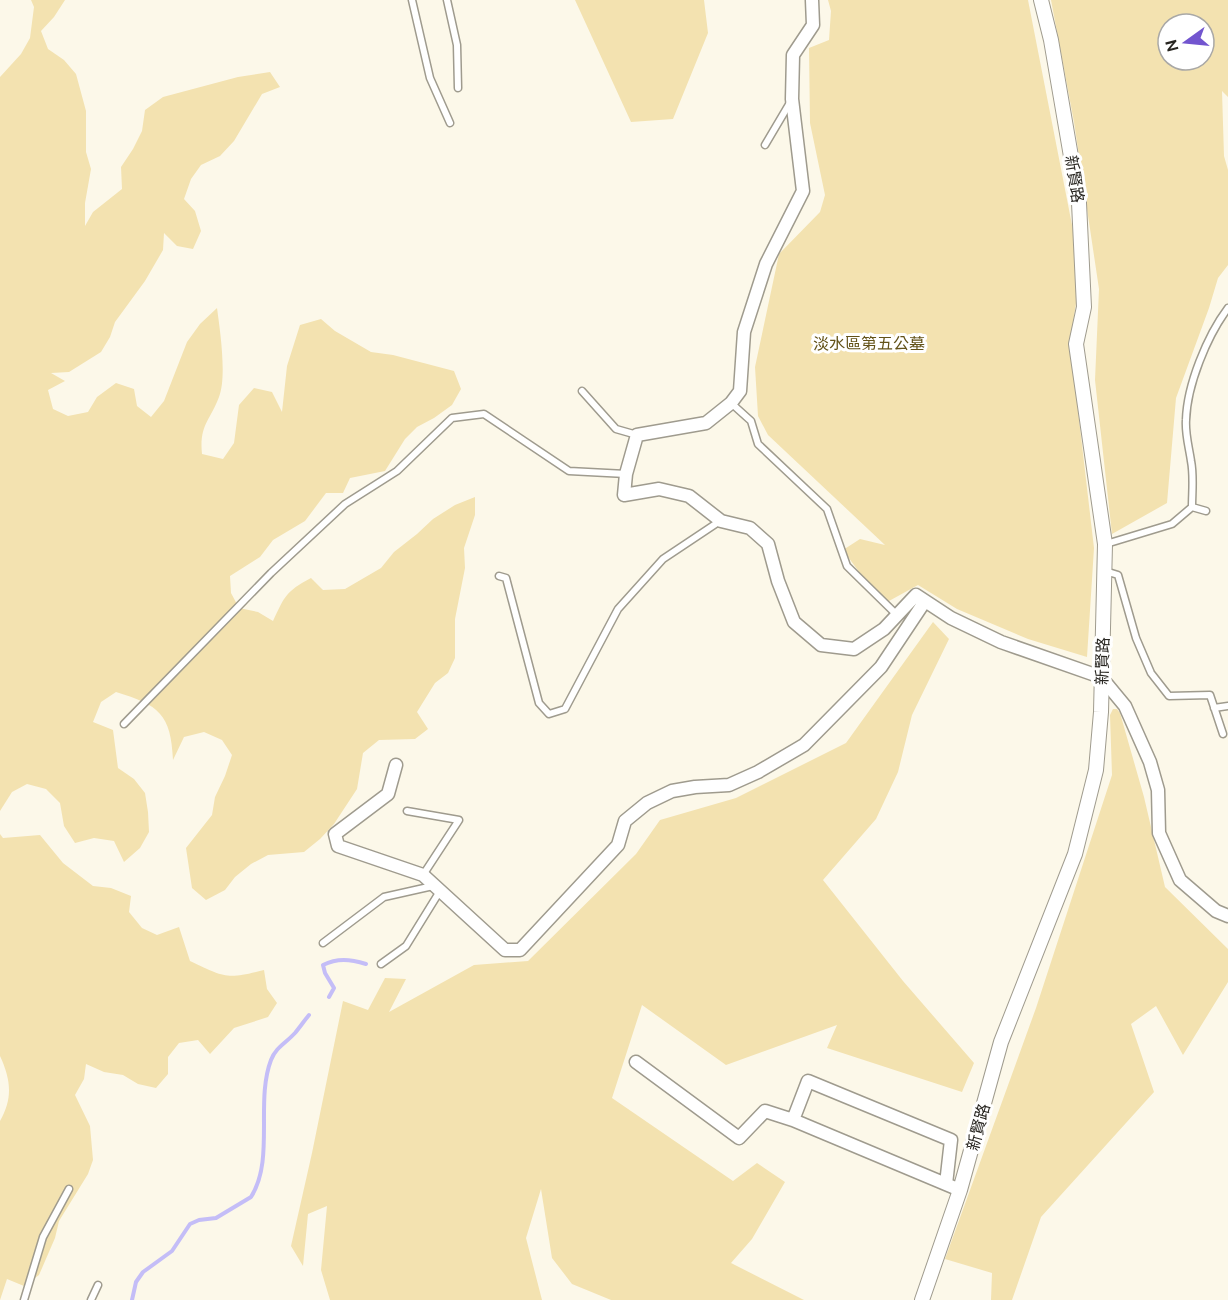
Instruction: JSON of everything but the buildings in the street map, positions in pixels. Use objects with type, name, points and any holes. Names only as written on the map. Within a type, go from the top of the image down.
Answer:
[{"type":"street","points":[[812,0],[813,25],[793,55],[792,99],[803,191],[766,264],[744,332],[740,392],[731,404],[706,423],[637,435],[626,474],[624,495],[659,489],[689,496],[721,521],[750,528],[768,544],[778,581],[794,622],[821,645],[854,649],[884,629],[916,595],[951,618],[1001,642],[1101,677],[1125,706],[1150,762],[1158,790],[1159,832],[1180,880],[1216,911],[1228,916]]},
{"type":"street","name":"新賢路","points":[[922,1300],[960,1190],[1000,1042],[1075,854],[1096,770],[1101,712],[1105,544],[1076,344],[1084,307],[1079,202],[1051,40],[1041,0]]},
{"type":"street","points":[[396,765],[388,794],[335,834],[338,846],[423,875],[505,950],[520,950],[618,845],[625,821],[647,803],[672,791],[729,785],[758,772],[804,745],[880,667],[925,601]]},
{"type":"street","points":[[636,1062],[739,1138],[765,1111],[793,1119],[960,1190]]},
{"type":"street","points":[[793,1119],[808,1081],[951,1140],[946,1184]]},
{"type":"lane","points":[[412,0],[430,78],[450,123]]},
{"type":"lane","points":[[447,0],[457,45],[458,88]]},
{"type":"lane","points":[[765,145],[792,99]]},
{"type":"lane","points":[[1105,544],[1172,524],[1192,507],[1192,463],[1187,442],[1186,418],[1195,373],[1216,324],[1228,308]]},
{"type":"lane","points":[[582,391],[616,429],[637,435]]},
{"type":"lane","points":[[731,404],[751,421],[758,444],[827,509],[847,566],[897,615]]},
{"type":"lane","points":[[124,724],[271,573],[345,504],[397,471],[452,418],[484,414],[570,471],[626,474]]},
{"type":"lane","points":[[1192,507],[1206,511]]},
{"type":"lane","points":[[499,576],[506,578],[539,703],[549,714],[565,709],[618,609],[663,559],[721,521]]},
{"type":"lane","points":[[1105,571],[1118,575],[1136,638],[1151,673],[1169,696],[1210,695],[1222,734]]},
{"type":"lane","points":[[1214,708],[1228,706]]},
{"type":"lane","points":[[407,811],[459,820],[423,875]]},
{"type":"lane","points":[[322,943],[384,897],[436,888]]},
{"type":"lane","points":[[381,964],[406,946],[436,888]]},
{"type":"lane","points":[[24,1300],[43,1237],[69,1189]]},
{"type":"lane","points":[[91,1300],[98,1285]]},
{"type":"green space","points":[[31,0],[65,0],[41,31],[48,49],[64,60],[76,74],[86,111],[86,152],[91,169],[85,203],[85,226],[93,212],[122,189],[121,167],[142,131],[145,110],[163,97],[238,77],[270,72],[280,87],[262,94],[234,141],[220,156],[201,165],[191,179],[184,199],[195,211],[201,231],[193,249],[177,246],[164,233],[163,250],[145,281],[115,322],[110,337],[101,352],[69,372],[51,373],[65,381],[48,390],[53,409],[68,416],[88,412],[97,397],[116,383],[134,389],[137,406],[151,417],[164,401],[187,342],[200,324],[217,308],[222,353],[221,388],[202,436],[202,454],[223,459],[234,443],[239,405],[254,388],[272,392],[282,412],[287,366],[300,325],[321,319],[335,331],[371,352],[393,355],[454,371],[461,389],[452,405],[417,427],[405,439],[385,471],[350,478],[343,493],[326,493],[305,521],[273,540],[260,557],[230,576],[231,593],[239,608],[258,612],[273,621],[287,595],[302,583],[311,578],[323,590],[345,589],[381,568],[394,552],[433,519],[455,505],[475,497],[475,515],[464,548],[465,568],[455,619],[455,658],[448,673],[435,683],[417,712],[428,729],[415,739],[379,740],[363,753],[357,789],[334,824],[304,852],[268,855],[251,864],[235,877],[225,890],[206,900],[192,888],[186,848],[212,815],[215,797],[232,755],[222,740],[204,732],[184,737],[173,760],[172,744],[165,722],[160,714],[143,702],[116,692],[101,702],[93,722],[113,730],[118,768],[134,779],[145,793],[149,832],[140,848],[124,862],[114,841],[94,838],[75,843],[64,826],[60,803],[46,789],[27,784],[12,792],[0,811],[0,77],[21,54],[30,38],[34,7]]},
{"type":"green space","points":[[575,0],[704,0],[708,33],[673,119],[631,122]]},
{"type":"green space","name":"淡水區第五公墓","points":[[828,0],[1028,0],[1081,271],[1070,342],[1094,548],[1087,657],[1028,639],[957,609],[918,585],[889,601],[876,595],[843,550],[860,539],[885,545],[768,435],[758,416],[755,367],[779,254],[820,212],[825,195],[810,123],[809,48],[829,40],[831,11]]},
{"type":"green space","points":[[1051,0],[1228,0],[1228,97],[1222,91],[1224,156],[1228,170],[1228,265],[1218,278],[1176,398],[1167,503],[1112,534],[1095,380],[1099,289],[1074,122]]},
{"type":"green space","points":[[933,622],[949,639],[912,715],[898,772],[876,819],[823,880],[903,981],[974,1063],[962,1092],[827,1048],[837,1025],[726,1065],[642,1005],[612,1098],[733,1181],[757,1163],[785,1182],[752,1239],[731,1263],[804,1300],[611,1300],[572,1284],[552,1258],[541,1189],[526,1238],[542,1300],[330,1300],[321,1270],[327,1206],[308,1214],[303,1266],[291,1246],[343,1001],[368,1010],[385,978],[406,979],[389,1012],[474,965],[528,961],[636,854],[660,820],[736,798],[846,743]]},
{"type":"green space","points":[[1113,709],[1117,709],[1120,713],[1144,797],[1165,887],[1228,949],[1228,982],[1183,1055],[1156,1006],[1131,1024],[1154,1092],[1041,1217],[1012,1300],[991,1300],[992,1273],[945,1259],[1036,1008],[1112,775],[1110,715]]},
{"type":"green space","points":[[0,834],[3,838],[40,835],[63,863],[93,886],[111,888],[131,896],[129,912],[142,928],[157,935],[179,927],[190,961],[218,974],[233,976],[264,970],[267,989],[277,1003],[268,1017],[234,1028],[210,1054],[198,1040],[179,1043],[168,1057],[168,1074],[156,1088],[138,1084],[123,1075],[104,1072],[86,1064],[84,1079],[75,1095],[90,1126],[93,1160],[88,1174],[59,1221],[55,1238],[39,1275],[24,1286],[7,1279],[0,1300],[0,1121],[7,1105],[9,1089],[0,1056]]},
{"type":"waterway","points":[[329,997],[334,988],[323,965],[344,960],[366,964]]},
{"type":"waterway","points":[[132,1300],[136,1282],[143,1272],[172,1251],[190,1224],[199,1220],[216,1218],[251,1197],[262,1165],[264,1094],[271,1060],[309,1015]]}]
